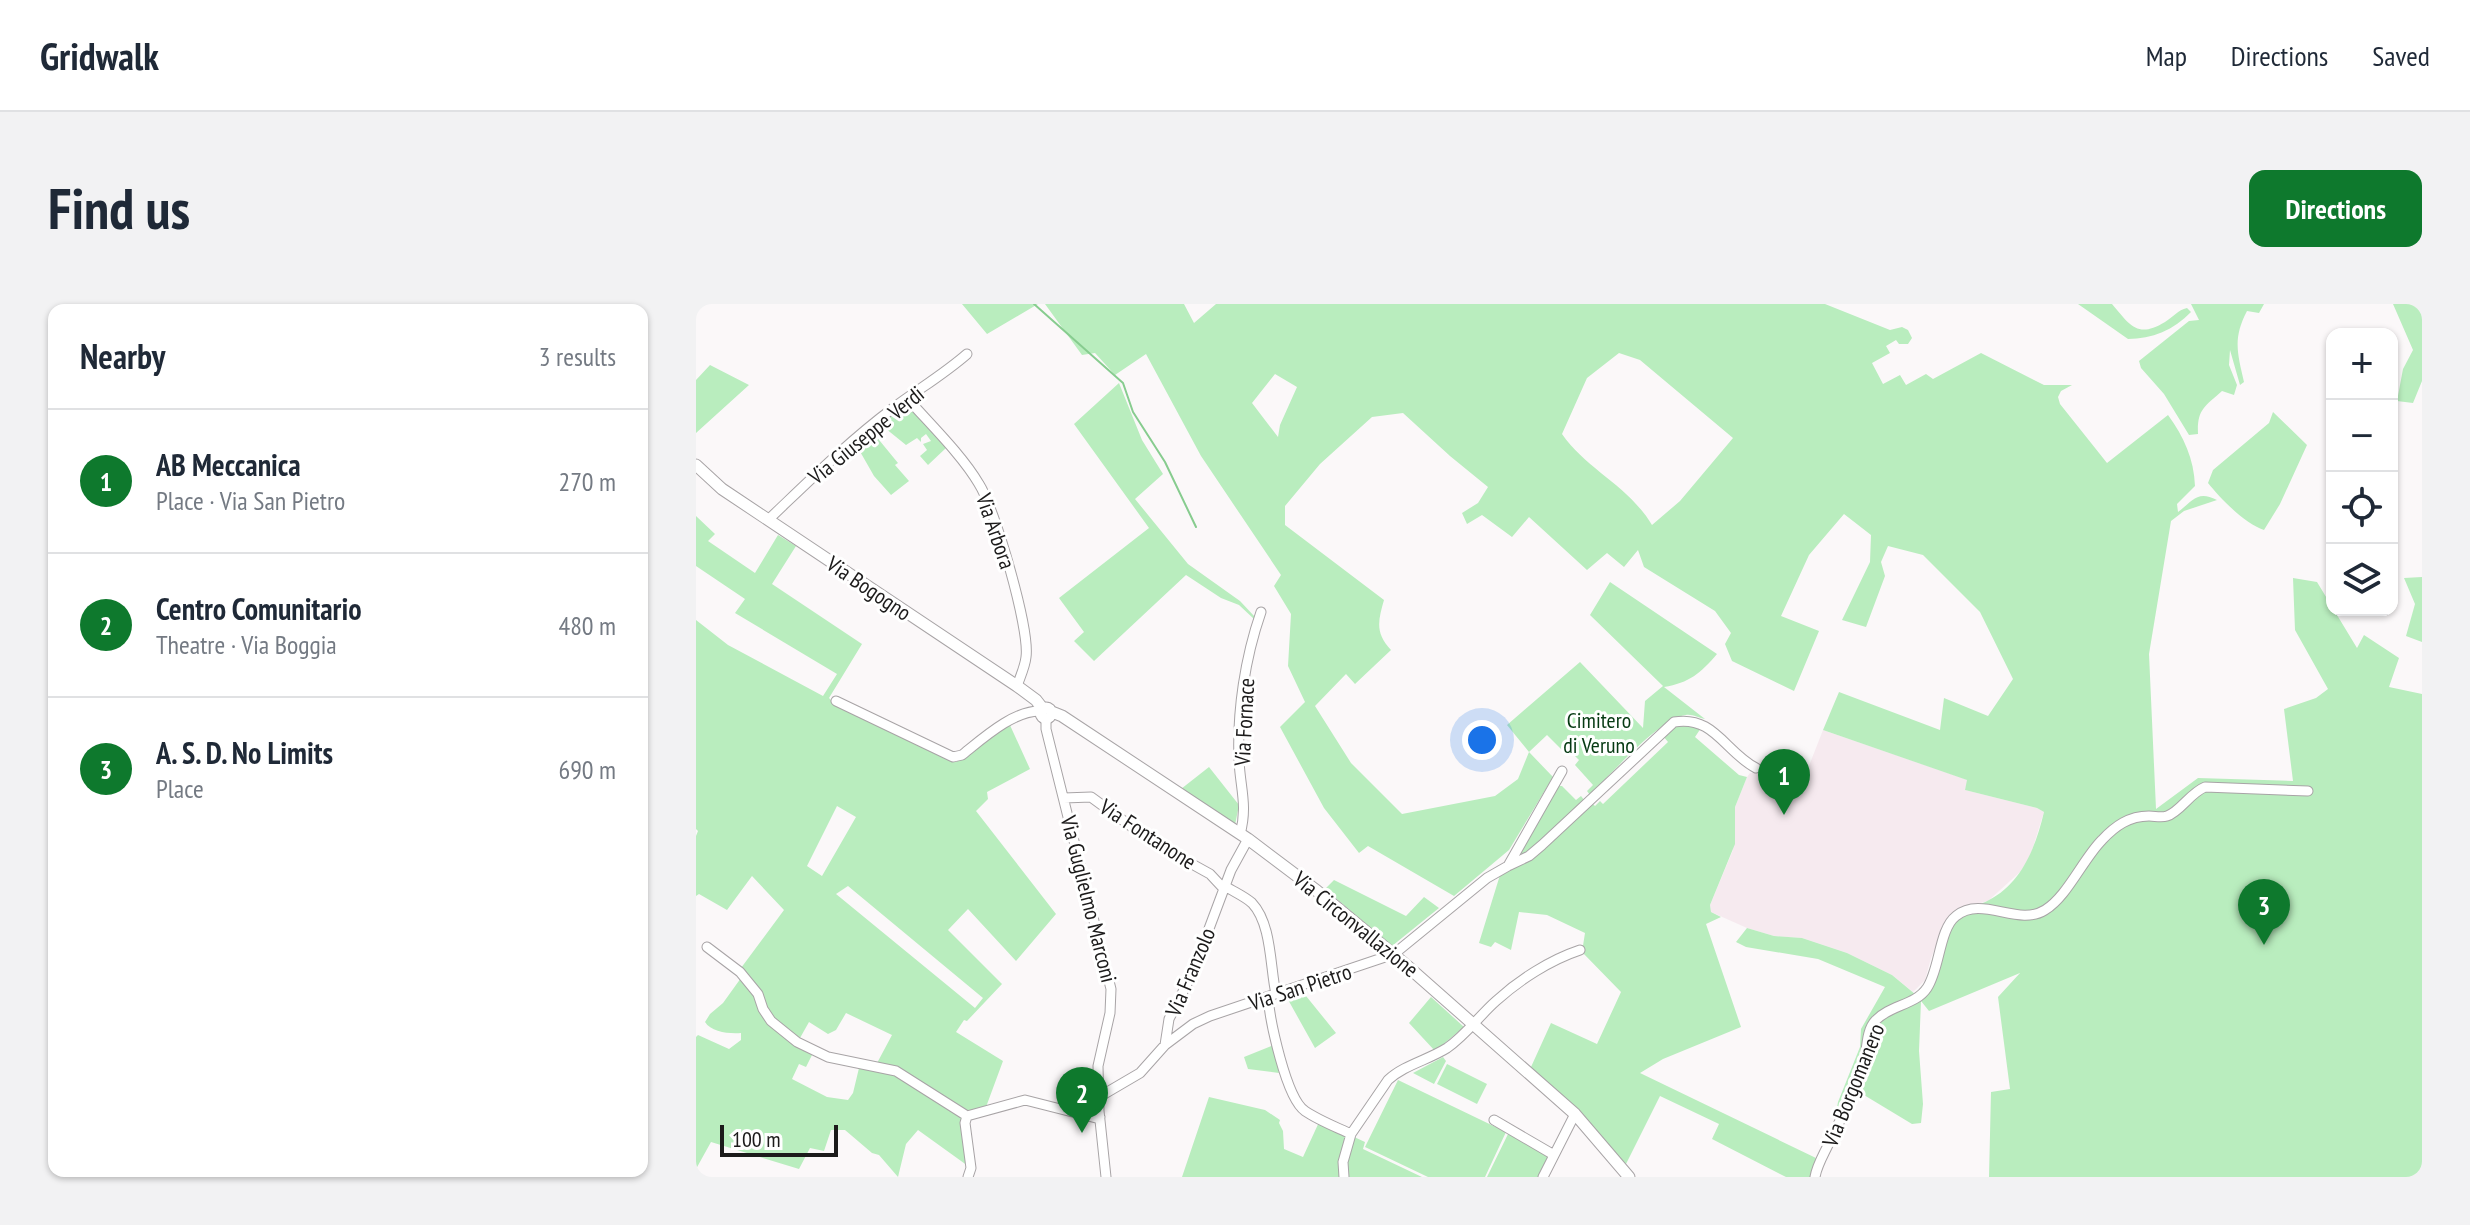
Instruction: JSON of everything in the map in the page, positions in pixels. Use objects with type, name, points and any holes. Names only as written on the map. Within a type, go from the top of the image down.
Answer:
[{"type":"main road","name":"Via Bogogno","points":[[696,465],[722,489],[1017,686],[1036,700],[1045,712]]},
{"type":"main road","name":"Via Circonvallazione","points":[[1045,712],[1062,716],[1244,836],[1317,891],[1475,1024],[1575,1114],[1629,1177]]},
{"type":"street","name":"Via Giuseppe Verdi","points":[[768,520],[871,426],[967,354]]},
{"type":"street","name":"Via Arbora","points":[[907,398],[979,483],[991,511],[1010,568],[1023,624],[1027,654],[1017,686]]},
{"type":"street","name":"Via Fornace","points":[[1244,836],[1245,802],[1239,763],[1239,723],[1245,678],[1261,612]]},
{"type":"street","points":[[836,701],[953,757],[962,755],[1018,715],[1030,710],[1045,712]]},
{"type":"street","name":"Via Guglielmo Marconi","points":[[1045,712],[1046,729],[1111,989],[1110,1013],[1098,1066],[1106,1177]]},
{"type":"street","name":"Via San Pietro","points":[[1165,1045],[1193,1024],[1210,1016],[1394,954],[1487,878],[1529,856],[1674,722],[1690,719],[1704,725],[1756,768]]},
{"type":"street","name":"Via San Pietro","points":[[1508,866],[1562,771]]},
{"type":"street","name":"Via Borgomanero","points":[[1815,1177],[1862,1072],[1869,1032],[1874,1022],[1925,991],[1956,916],[1983,909],[2024,915],[2043,912],[2115,827],[2133,817],[2168,816],[2196,790],[2205,787],[2308,791]]},
{"type":"street","name":"Via Fontanone","points":[[1064,798],[1091,797],[1154,843],[1210,874],[1224,888],[1252,903],[1269,942],[1280,1059],[1301,1108],[1351,1134]]},
{"type":"street","name":"Via Franzolo","points":[[1099,1097],[1140,1073],[1165,1045],[1169,1019],[1192,974],[1244,836]]},
{"type":"street","points":[[707,947],[740,972],[758,994],[771,1021],[797,1042],[837,1060],[896,1071],[967,1116],[1025,1100],[1100,1117]]},
{"type":"street","points":[[1344,1177],[1343,1162],[1351,1134],[1391,1077],[1446,1048],[1497,1000],[1556,960],[1580,950]]},
{"type":"street","points":[[1543,1177],[1575,1114]]},
{"type":"street","points":[[967,1116],[965,1123],[971,1168],[968,1177]]},
{"type":"street","points":[[1494,1120],[1554,1155]]},
{"type":"shaded area","points":[[1823,730],[1968,780],[1965,790],[2044,812],[2030,857],[2020,872],[1988,901],[1950,914],[1925,980],[1913,992],[1892,975],[1847,953],[1802,938],[1774,936],[1747,928],[1711,912],[1710,905],[1733,850],[1735,807],[1747,777],[1754,773],[1761,760],[1807,771]]},
{"type":"green space","points":[[962,304],[1038,304],[987,334]]},
{"type":"green space","points":[[1045,304],[1184,304],[1194,323],[1216,304],[1825,304],[1890,330],[1902,327],[1908,330],[1912,338],[1908,344],[1899,344],[1896,340],[1886,346],[1890,353],[1872,363],[1883,384],[1900,375],[1906,385],[1926,374],[1933,379],[1981,353],[2044,385],[2072,385],[2061,391],[2058,397],[2060,404],[2107,463],[2168,415],[2187,449],[2194,476],[2195,486],[2177,504],[2178,512],[2200,497],[2217,500],[2184,511],[2171,521],[2149,654],[2156,809],[2198,778],[2293,781],[2284,709],[2316,698],[2328,689],[2295,630],[2293,578],[2317,582],[2326,597],[2326,616],[2338,616],[2357,648],[2364,635],[2399,658],[2389,687],[2422,694],[2422,1177],[1989,1177],[1991,1092],[2010,1089],[1998,997],[2020,973],[1929,1011],[1921,1001],[1921,1123],[1912,1124],[1859,1092],[1843,1125],[1835,1118],[1838,1102],[1860,1047],[1861,1029],[1885,987],[1818,959],[1746,947],[1736,942],[1747,928],[1774,936],[1802,938],[1847,953],[1892,975],[1921,999],[1959,909],[1986,902],[2001,893],[2019,874],[2037,838],[2044,812],[1965,790],[1967,780],[1823,730],[1839,692],[1940,730],[1944,698],[1988,716],[2013,679],[1980,612],[1923,555],[1888,546],[1881,562],[1885,576],[1866,627],[1842,620],[1870,562],[1871,535],[1844,514],[1809,555],[1781,616],[1819,631],[1794,691],[1732,661],[1725,644],[1731,633],[1715,611],[1644,567],[1638,550],[1624,567],[1607,553],[1587,570],[1529,517],[1512,537],[1482,515],[1467,524],[1462,513],[1478,503],[1488,487],[1403,413],[1372,417],[1320,464],[1285,506],[1285,525],[1384,600],[1379,626],[1382,638],[1391,650],[1355,684],[1346,674],[1315,706],[1351,763],[1402,814],[1495,796],[1518,779],[1529,752],[1553,777],[1509,850],[1454,896],[1368,846],[1359,853],[1324,808],[1280,727],[1305,702],[1288,666],[1291,614],[1274,586],[1281,575],[1201,456],[1146,354],[1115,375],[1095,353],[1082,355]],"holes":[[[1619,353],[1640,360],[1733,438],[1680,501],[1652,525],[1631,499],[1583,458],[1562,434],[1587,378]],[[1275,374],[1297,387],[1280,425],[1278,437],[1252,403]]]},
{"type":"green space","points":[[2078,304],[2112,304],[2129,323],[2141,329],[2155,327],[2184,309],[2191,312],[2162,332],[2128,339]]},
{"type":"green space","points":[[2191,304],[2264,304],[2259,313],[2247,311],[2240,329],[2238,353],[2244,382],[2240,385],[2230,350],[2229,365],[2237,385],[2234,395],[2222,391],[2200,414],[2198,434],[2189,435],[2139,361],[2189,321],[2199,320]]},
{"type":"green space","points":[[2393,304],[2417,304],[2422,312],[2422,381],[2413,403],[2398,401],[2403,369],[2413,350]]},
{"type":"green space","points":[[710,365],[749,385],[696,433],[696,380]]},
{"type":"green space","points":[[1119,383],[1142,440],[1163,474],[1135,499],[1188,564],[1240,601],[1255,617],[1186,575],[1094,661],[1074,641],[1084,632],[1059,598],[1149,528],[1074,424]]},
{"type":"green space","points":[[908,405],[946,448],[928,465],[920,456],[927,450],[923,444],[931,441],[926,434],[921,442],[917,438],[906,445],[880,424]]},
{"type":"green space","points":[[2273,412],[2307,445],[2280,504],[2264,530],[2241,516],[2208,483],[2213,470],[2269,423]]},
{"type":"green space","points":[[875,435],[909,481],[891,495],[874,476],[858,448]]},
{"type":"green space","points":[[696,516],[715,534],[708,541],[755,573],[778,535],[796,546],[772,584],[862,644],[829,698],[835,704],[956,762],[1009,723],[1030,769],[987,792],[988,799],[976,811],[1056,914],[1016,961],[968,909],[948,930],[1002,984],[967,1021],[964,1020],[956,1032],[1003,1061],[986,1107],[967,1111],[876,1065],[892,1035],[846,1013],[836,1030],[828,1034],[809,1022],[800,1038],[773,1020],[741,968],[784,910],[752,876],[727,910],[699,894],[696,896],[696,620],[728,645],[823,696],[837,674],[735,613],[745,599],[696,566]],"holes":[[[837,806],[856,817],[822,876],[807,866]],[[848,886],[983,998],[975,1008],[836,894]]]},
{"type":"green space","points":[[2422,577],[2422,642],[2406,636],[2415,604],[2404,578]]},
{"type":"green space","name":"Cimitero di Veruno","points":[[1610,582],[1717,654],[1694,676],[1664,687],[1705,719],[1686,715],[1675,718],[1650,736],[1590,795],[1587,791],[1593,785],[1575,765],[1579,760],[1568,749],[1564,752],[1547,735],[1529,752],[1507,725],[1580,662],[1643,728],[1645,701],[1663,686],[1590,615]]},
{"type":"green space","points":[[1683,724],[1701,728],[1695,737],[1739,775],[1747,777],[1735,807],[1735,844],[1710,905],[1711,912],[1721,917],[1706,924],[1741,1027],[1663,1059],[1640,1073],[1816,1158],[1810,1177],[1786,1177],[1712,1139],[1719,1124],[1660,1096],[1625,1166],[1576,1109],[1531,1067],[1551,1023],[1597,1044],[1621,992],[1582,952],[1585,933],[1547,915],[1519,912],[1511,950],[1495,942],[1491,947],[1479,943],[1500,875],[1592,803],[1595,806],[1600,801],[1603,804],[1668,742],[1663,736],[1673,727]]},
{"type":"green space","points":[[1209,767],[1239,805],[1235,825],[1181,789]]},
{"type":"green space","points":[[1558,786],[1562,786],[1576,800],[1581,796],[1585,801],[1534,847],[1519,854]]},
{"type":"green space","points":[[1334,880],[1406,916],[1424,897],[1439,908],[1392,946],[1325,889]]},
{"type":"green space","points":[[741,978],[750,988],[763,1015],[813,1053],[806,1067],[799,1064],[792,1079],[827,1097],[848,1100],[853,1093],[859,1068],[890,1072],[961,1116],[968,1166],[918,1130],[906,1144],[898,1177],[879,1155],[872,1153],[845,1130],[831,1130],[824,1151],[810,1148],[799,1169],[711,1142],[696,1169],[696,1037],[698,1035],[729,1049],[741,1040],[741,1033],[716,1030],[705,1022]]},
{"type":"green space","points":[[1302,991],[1336,1033],[1315,1048],[1286,996]]},
{"type":"green space","points":[[1431,997],[1464,1027],[1435,1051],[1409,1023]]},
{"type":"green space","points":[[1274,1045],[1279,1073],[1248,1069],[1244,1057]]},
{"type":"green space","points":[[1443,1057],[1446,1061],[1434,1084],[1413,1073]]},
{"type":"green space","points":[[1447,1064],[1487,1084],[1477,1104],[1437,1084]]},
{"type":"green space","points":[[1398,1080],[1506,1132],[1485,1177],[1428,1177],[1365,1147]]},
{"type":"green space","points":[[1209,1097],[1265,1110],[1280,1120],[1284,1149],[1303,1157],[1320,1120],[1347,1135],[1342,1177],[1182,1177]]},
{"type":"green space","points":[[1509,1132],[1553,1150],[1540,1177],[1487,1177]]},
{"type":"green space","points":[[1352,1136],[1365,1142],[1363,1149],[1422,1177],[1347,1177],[1346,1163]]},
{"type":"waterway","points":[[1034,304],[1123,383],[1133,412],[1165,462],[1196,527]]},
{"type":"place","name":"AB Meccanica","points":[[1784,815]]},
{"type":"place","name":"A. S. D. No Limits","points":[[2264,945]]},
{"type":"place","name":"Centro Comunitario","points":[[1082,1133]]}]
